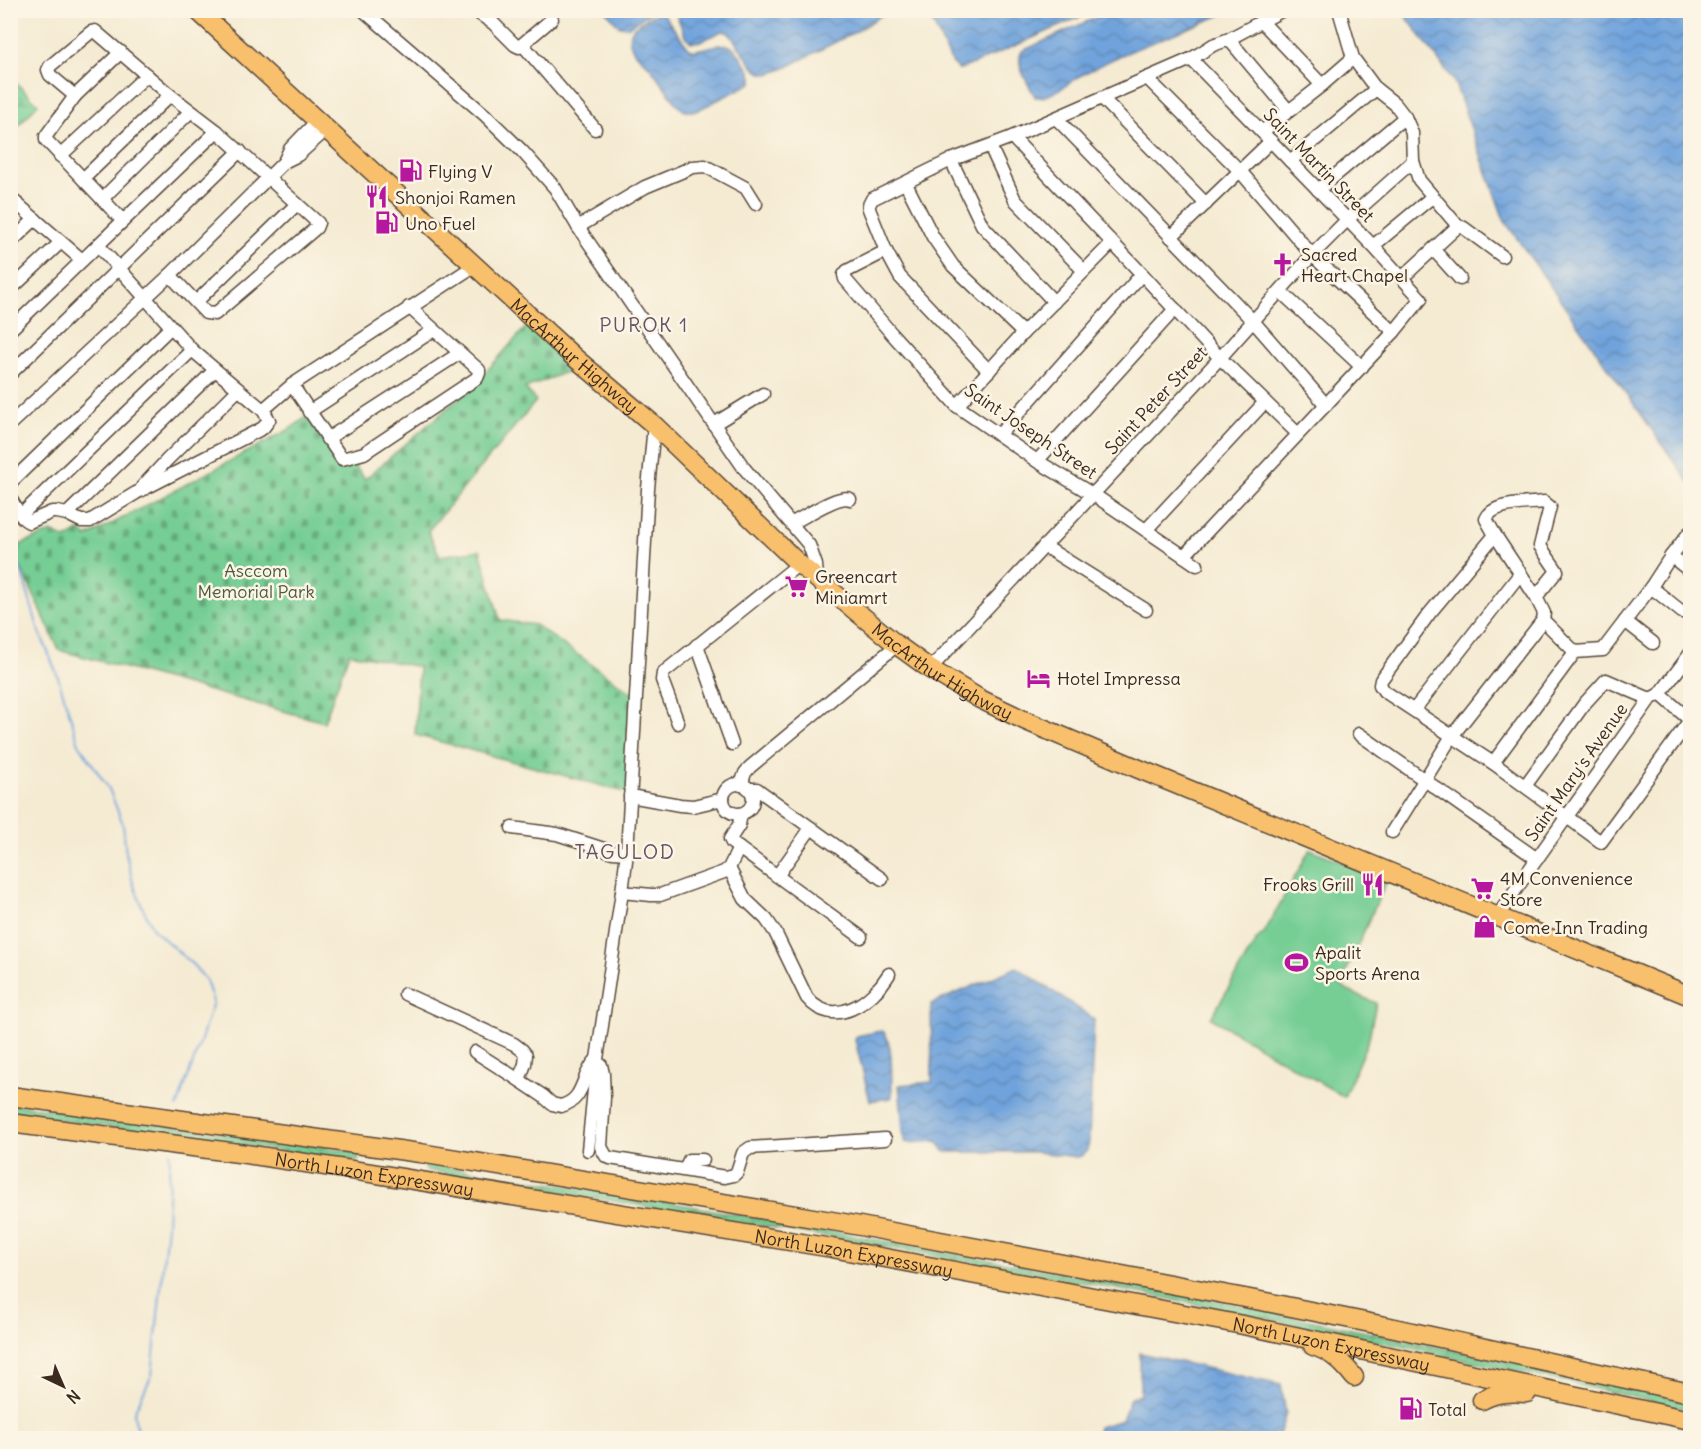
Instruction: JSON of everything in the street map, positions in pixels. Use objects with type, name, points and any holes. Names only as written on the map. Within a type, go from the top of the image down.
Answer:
[{"type":"highway","name":"MacArthur Highway","points":[[197,10],[574,357],[654,425],[800,564],[897,645],[930,669],[980,699],[1024,720],[1690,996]]},
{"type":"highway","name":"North Luzon Expressway","points":[[10,1096],[420,1153],[844,1223],[1266,1302],[1439,1337],[1690,1393]]},
{"type":"highway","name":"North Luzon Expressway","points":[[10,1123],[246,1154],[867,1254],[1243,1325],[1690,1420]]},
{"type":"highway","points":[[1243,1325],[1319,1348],[1339,1360],[1354,1377]]},
{"type":"highway","points":[[1482,1400],[1490,1395],[1508,1392],[1580,1396]]},
{"type":"street","points":[[474,10],[493,23],[519,47],[552,19]]},
{"type":"street","points":[[989,371],[900,277],[886,251],[869,209],[868,205],[872,199],[951,160],[1012,137],[1191,59],[1213,45],[1283,10]]},
{"type":"street","points":[[1339,10],[1353,58],[1376,89],[1395,104],[1405,117],[1412,133],[1413,162],[1419,180],[1457,225],[1502,256]]},
{"type":"street","points":[[365,11],[485,115],[555,188],[578,227],[744,468],[809,545],[816,565],[817,578]]},
{"type":"street","points":[[1262,22],[1322,85]]},
{"type":"street","points":[[75,96],[50,75],[48,70],[50,66],[95,31],[190,112],[217,130],[318,223],[316,228],[215,314],[206,313],[170,275]]},
{"type":"street","points":[[1227,39],[1289,111]]},
{"type":"street","points":[[523,45],[596,129]]},
{"type":"street","points":[[121,52],[75,96],[46,136],[46,140],[123,221]]},
{"type":"street","points":[[1171,237],[1240,171],[1289,111],[1353,58]]},
{"type":"street","name":"Saint Martin Street","points":[[1191,59],[1420,296],[1420,301],[1394,332]]},
{"type":"street","points":[[60,156],[147,75]]},
{"type":"street","points":[[1147,78],[1240,171],[1312,255],[1394,332],[1184,556]]},
{"type":"street","points":[[1290,161],[1376,89]]},
{"type":"street","points":[[83,179],[170,95]]},
{"type":"street","points":[[1102,98],[1206,204]]},
{"type":"street","points":[[102,200],[190,112]]},
{"type":"street","points":[[1318,190],[1405,117]]},
{"type":"street","points":[[1056,118],[1253,321],[1326,405]]},
{"type":"street","points":[[10,424],[170,275],[284,162],[290,149],[321,125]]},
{"type":"street","points":[[10,330],[217,130]]},
{"type":"street","points":[[1012,137],[1220,358],[1298,434]]},
{"type":"street","points":[[990,146],[1015,200],[1084,272]]},
{"type":"street","points":[[10,374],[240,151]]},
{"type":"street","points":[[951,160],[982,225],[1054,302]]},
{"type":"street","name":"Saint Peter Street","points":[[930,669],[1220,358],[1312,255],[1347,219],[1413,162]]},
{"type":"street","points":[[578,227],[645,187],[693,167],[705,166],[746,188],[756,204]]},
{"type":"street","points":[[906,184],[933,237],[953,266],[1023,333]]},
{"type":"street","points":[[1373,246],[1432,197]]},
{"type":"street","points":[[10,203],[15,202],[82,260]]},
{"type":"street","points":[[196,302],[297,204]]},
{"type":"street","points":[[10,243],[35,219]]},
{"type":"street","points":[[1403,277],[1457,225]]},
{"type":"street","points":[[10,290],[61,242]]},
{"type":"street","points":[[957,406],[1023,333],[1112,243]]},
{"type":"street","points":[[10,498],[21,515],[29,522],[52,512],[67,514],[81,521],[90,520],[136,493],[263,428],[269,420],[263,410],[192,350],[98,245]]},
{"type":"street","points":[[1432,249],[1460,279]]},
{"type":"street","name":"Saint Joseph Street","points":[[886,251],[847,271],[844,275],[845,279],[957,406],[1197,565]]},
{"type":"street","points":[[263,410],[291,385],[474,266]]},
{"type":"street","points":[[999,435],[1142,274]]},
{"type":"street","points":[[1280,291],[1362,367]]},
{"type":"street","points":[[291,385],[342,459],[364,453],[477,378],[478,370],[409,307]]},
{"type":"street","points":[[1037,461],[1174,309]]},
{"type":"street","points":[[10,483],[171,327]]},
{"type":"street","points":[[309,412],[434,330]]},
{"type":"street","points":[[21,515],[192,350]]},
{"type":"street","points":[[327,439],[460,353]]},
{"type":"street","points":[[67,514],[215,370]]},
{"type":"street","points":[[136,493],[238,390]]},
{"type":"street","points":[[714,424],[763,394]]},
{"type":"street","points":[[1146,530],[1265,402]]},
{"type":"street","points":[[588,1150],[597,1059],[627,853],[648,489],[654,425]]},
{"type":"street","points":[[792,524],[832,501],[845,497],[850,498]]},
{"type":"street","points":[[1392,832],[1452,736],[1543,620],[1544,613],[1536,597],[1486,519],[1490,512],[1500,507],[1544,502],[1550,507],[1540,546],[1557,571],[1536,597]]},
{"type":"street","points":[[1543,620],[1575,652],[1603,650],[1690,532]]},
{"type":"street","points":[[1495,535],[1429,614],[1381,680],[1380,685],[1384,691],[1493,763],[1599,842],[1602,841],[1690,720],[1655,696],[1606,680],[1585,703],[1525,786]]},
{"type":"street","points":[[1044,546],[1146,610]]},
{"type":"street","points":[[1671,556],[1690,571]]},
{"type":"street","points":[[678,723],[662,680],[663,673],[800,564]]},
{"type":"street","points":[[1414,710],[1520,574]]},
{"type":"street","points":[[1651,587],[1682,612]]},
{"type":"street","points":[[1625,621],[1653,643]]},
{"type":"street","points":[[698,645],[732,744]]},
{"type":"street","points":[[745,787],[745,773],[750,767],[897,645]]},
{"type":"street","points":[[1493,763],[1575,652]]},
{"type":"street","name":"Saint Mary's Avenue","points":[[1497,917],[1566,817],[1655,696],[1690,654]]},
{"type":"street","points":[[1359,734],[1537,859]]},
{"type":"street","points":[[745,787],[752,792],[753,801],[748,810],[735,814],[727,808],[723,799],[727,789],[736,784],[757,789],[882,879]]},
{"type":"street","points":[[630,796],[693,806],[723,799]]},
{"type":"street","points":[[741,814],[739,825],[730,839],[739,848],[861,937]]},
{"type":"street","points":[[512,828],[557,834],[613,852],[627,853]]},
{"type":"street","points":[[777,876],[812,828]]},
{"type":"street","points":[[622,892],[651,895],[668,893],[717,875],[729,867],[739,848]]},
{"type":"street","points":[[729,867],[745,898],[775,932],[807,998],[813,1004],[822,1009],[840,1013],[850,1011],[882,985],[889,974]]},
{"type":"street","points":[[405,994],[494,1034],[522,1050],[526,1055],[519,1080]]},
{"type":"street","points":[[475,1052],[543,1095],[552,1104],[561,1106],[574,1100],[591,1065],[597,1059]]},
{"type":"street","points":[[597,1059],[601,1064],[603,1074],[601,1147],[606,1156],[730,1177],[737,1172],[743,1153],[750,1148],[885,1138]]},
{"type":"street","points":[[688,1170],[689,1160],[703,1160]]},
{"type":"green space","points":[[10,77],[38,104],[14,130],[11,126]]},
{"type":"green space","name":"Asccom Memorial Park","points":[[527,326],[574,369],[525,388],[536,401],[428,531],[440,556],[480,550],[500,620],[535,625],[634,694],[628,793],[415,735],[419,667],[349,653],[324,722],[59,650],[12,548],[51,532],[66,539],[80,530],[87,537],[288,430],[307,417],[341,466],[353,464],[365,479],[481,379]]},
{"type":"green space","name":"Apalit Sports Arena","points":[[1310,849],[1387,880],[1340,985],[1376,1003],[1369,1038],[1344,1097],[1211,1018],[1257,939],[1264,933]]},
{"type":"green space","points":[[11,1104],[358,1152],[360,1157],[356,1161],[11,1113]]},
{"type":"green space","points":[[424,1165],[673,1203],[1222,1302],[1690,1402],[1690,1410],[1416,1349],[1140,1293],[694,1214],[426,1170]]},
{"type":"water","points":[[1112,10],[1230,11],[1098,66],[1052,94],[1035,97],[1021,68],[1022,51]]},
{"type":"water","points":[[606,11],[653,11],[628,27],[619,26]]},
{"type":"water","points":[[675,11],[888,11],[855,32],[769,74],[755,69],[729,33],[723,31],[704,40],[691,42],[685,36]]},
{"type":"water","points":[[927,11],[1094,11],[960,70],[950,59]]},
{"type":"water","points":[[1402,11],[1690,11],[1690,484],[1504,220],[1454,81]]},
{"type":"water","points":[[659,13],[664,15],[690,50],[718,45],[728,45],[734,48],[751,72],[752,83],[696,111],[685,111],[678,106],[651,68],[633,50],[630,42],[630,34],[634,27]]},
{"type":"water","points":[[1017,967],[1094,1019],[1089,1142],[1086,1152],[1077,1157],[1036,1152],[947,1152],[937,1141],[908,1143],[904,1141],[899,1085],[932,1082],[931,1004]]},
{"type":"water","points":[[884,1032],[889,1046],[892,1096],[870,1101],[855,1040],[857,1036]]},
{"type":"water","points":[[1140,1353],[1281,1385],[1286,1414],[1278,1438],[1096,1438],[1098,1427],[1122,1420],[1130,1398],[1140,1395]]},
{"type":"waterway","points":[[10,548],[18,560],[38,628],[57,674],[79,744],[109,789],[123,824],[126,854],[133,883],[142,906],[153,929],[206,980],[213,1002],[177,1107]]},
{"type":"waterway","points":[[138,1438],[134,1412],[152,1375],[167,1226],[170,1152]]},
{"type":"place","name":"Flying V","points":[[410,171]]},
{"type":"place","name":"Shonjoi Ramen","points":[[377,197]]},
{"type":"place","name":"Uno Fuel","points":[[387,223]]},
{"type":"place","name":"Sacred Heart Chapel","points":[[1283,264]]},
{"type":"place","name":"Greencart Miniamrt","points":[[797,586]]},
{"type":"place","name":"Hotel Impressa","points":[[1039,678]]},
{"type":"place","name":"Frooks Grill","points":[[1372,884]]},
{"type":"place","name":"4M Convenience Store","points":[[1482,888]]},
{"type":"place","name":"Come Inn Trading","points":[[1485,927]]},
{"type":"place","name":"Apalit Sports Arena","points":[[1297,962]]},
{"type":"place","name":"Total","points":[[1410,1409]]},
{"type":"district","name":"PUROK 1","points":[[644,324]]},
{"type":"district","name":"TAGULOD","points":[[625,851]]}]
